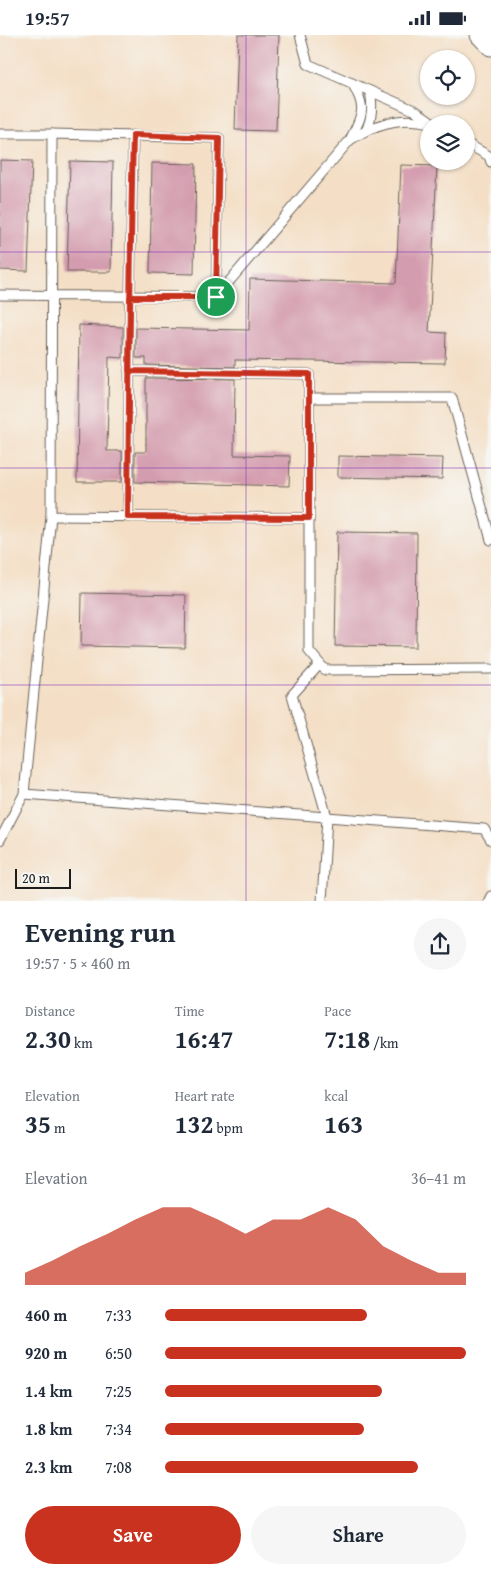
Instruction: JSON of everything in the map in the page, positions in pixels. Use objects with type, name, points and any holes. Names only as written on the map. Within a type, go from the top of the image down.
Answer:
[{"type":"street","points":[[480,35],[491,46]]},
{"type":"lane","points":[[300,35],[308,64],[421,115]]},
{"type":"lane","points":[[350,140],[362,112],[360,97],[352,83]]},
{"type":"lane","points":[[367,129],[372,117],[370,91]]},
{"type":"lane","points":[[0,295],[216,297],[350,140],[367,129],[383,123],[402,120],[420,121]]},
{"type":"lane","points":[[0,134],[219,138],[216,297]]},
{"type":"lane","points":[[0,840],[24,794],[51,516],[52,134]]},
{"type":"lane","points":[[128,517],[133,135]]},
{"type":"lane","points":[[475,148],[489,156],[491,161]]},
{"type":"lane","points":[[129,371],[309,374],[309,651],[325,670],[491,669]]},
{"type":"lane","points":[[309,398],[452,398],[491,540]]},
{"type":"lane","points":[[51,516],[309,518]]},
{"type":"lane","points":[[320,664],[292,695],[327,817],[322,901]]},
{"type":"lane","points":[[24,794],[484,829],[491,840]]},
{"type":"lane","points":[[488,901],[491,896]]},
{"type":"building","points":[[238,35],[279,35],[276,131],[235,130]]},
{"type":"building","points":[[0,160],[32,161],[28,271],[0,270]]},
{"type":"building","points":[[70,161],[113,162],[111,272],[67,272]]},
{"type":"building","points":[[152,163],[196,164],[194,274],[150,273]]},
{"type":"building","points":[[401,165],[420,166],[420,170],[437,170],[429,332],[446,333],[445,363],[235,360],[235,367],[146,365],[146,358],[136,358],[136,328],[249,330],[250,279],[396,283]]},
{"type":"building","points":[[79,325],[123,327],[123,358],[109,357],[107,451],[122,451],[122,482],[77,482]]},
{"type":"building","points":[[146,378],[235,379],[234,455],[290,456],[289,486],[135,482],[135,452],[146,452]]},
{"type":"building","points":[[338,456],[443,458],[442,479],[338,477]]},
{"type":"building","points":[[337,532],[417,533],[416,647],[335,646]]},
{"type":"building","points":[[82,593],[186,595],[185,648],[81,646]]},
{"type":"route","points":[[216,297],[130,297],[129,371],[309,374],[309,518],[128,517],[129,371],[130,297],[133,135],[219,138],[216,297]]}]
